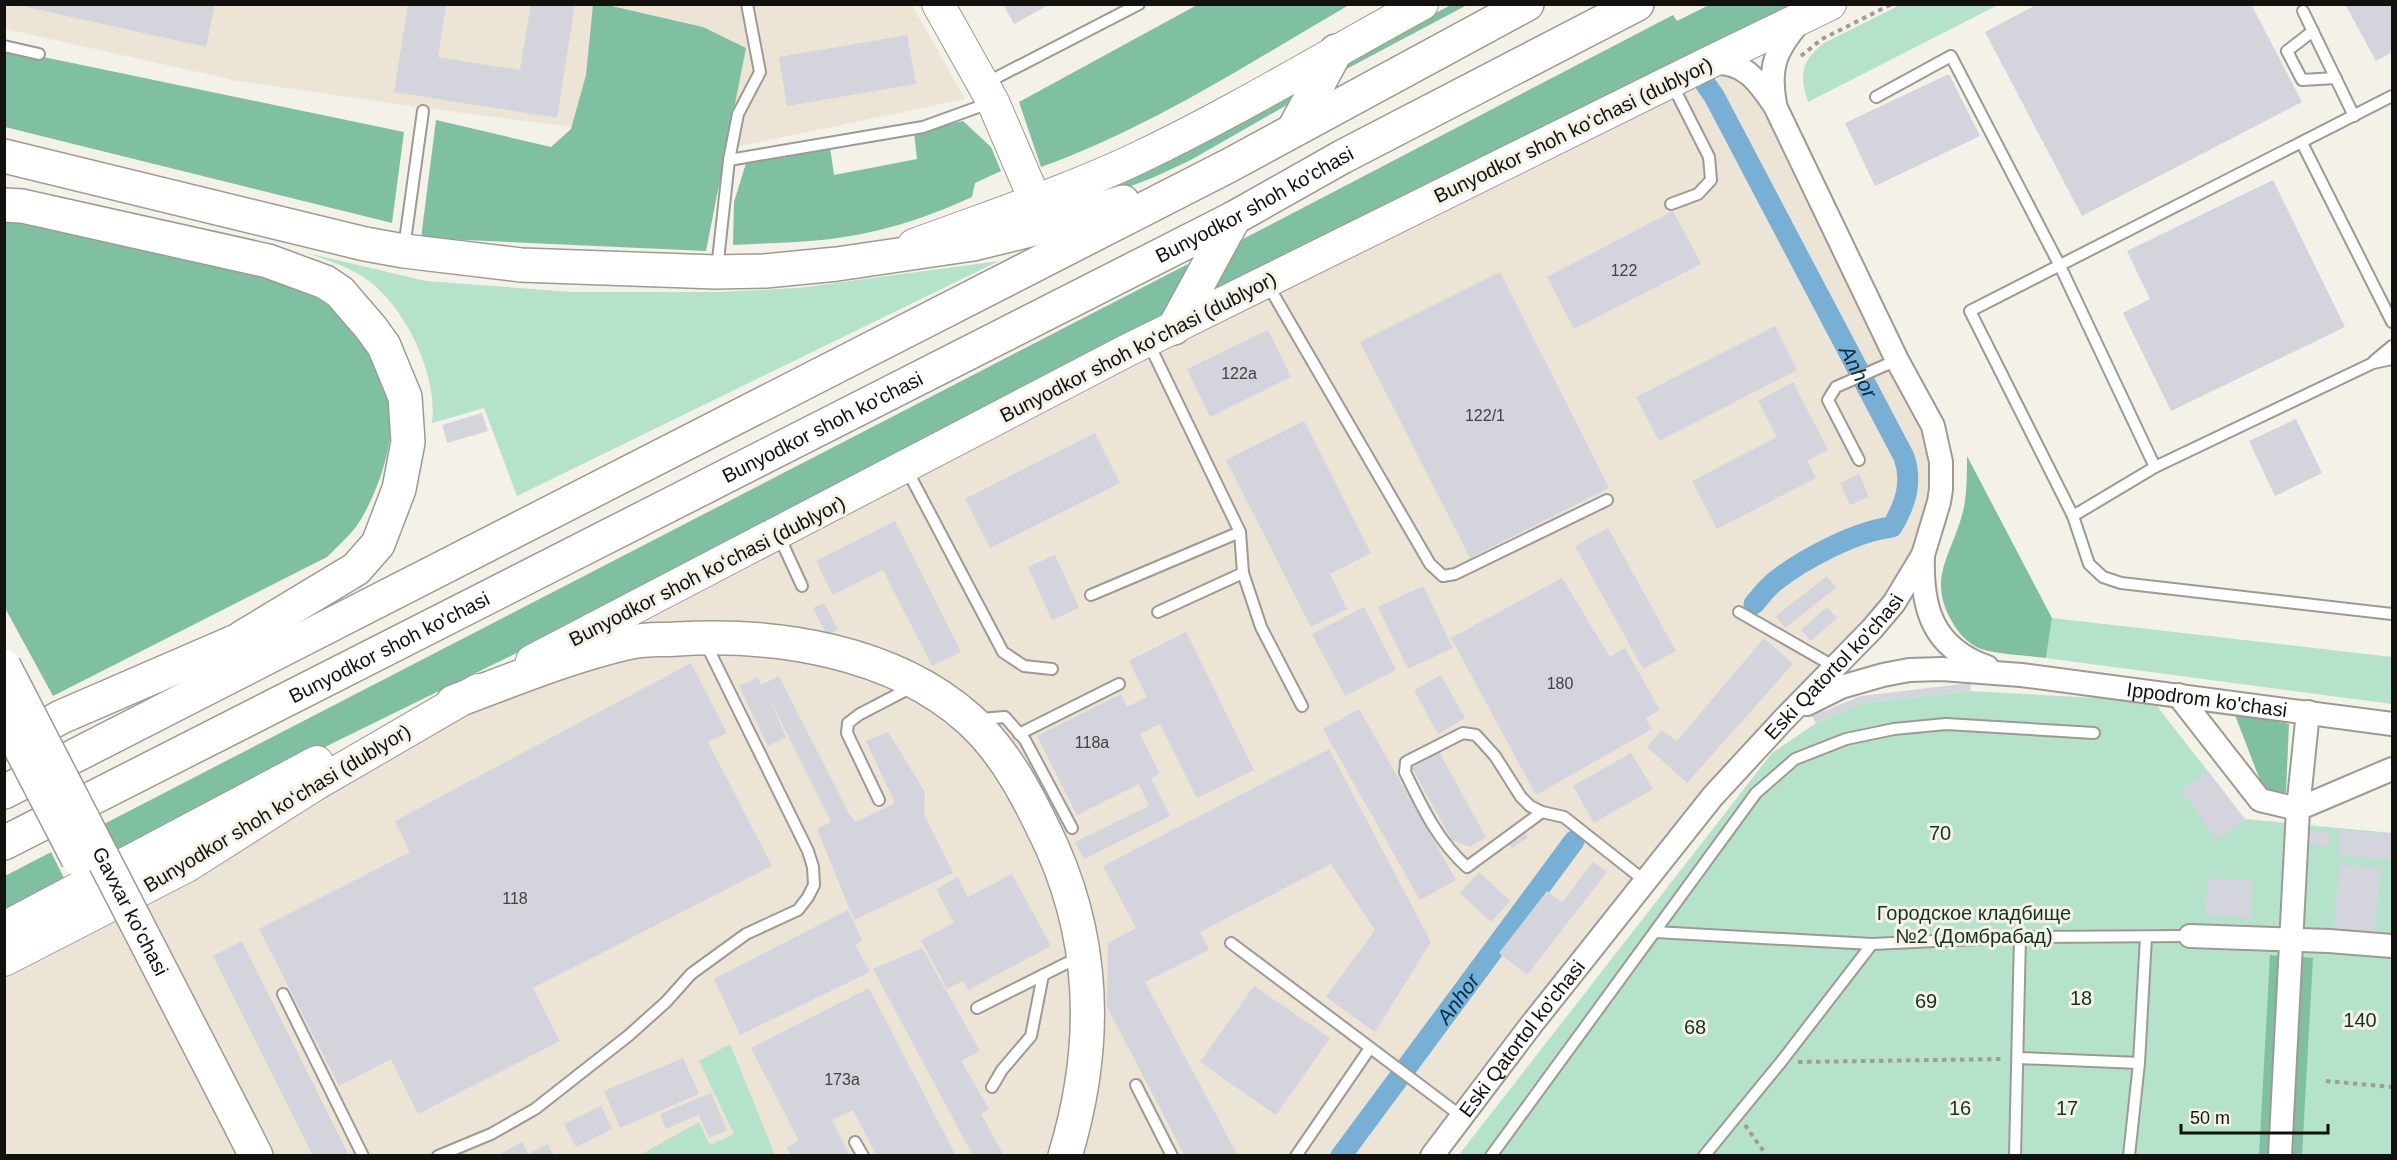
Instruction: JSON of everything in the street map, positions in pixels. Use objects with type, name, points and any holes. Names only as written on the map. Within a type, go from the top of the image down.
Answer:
[{"type":"main road","points":[[4,792],[1230,165],[1527,4]]},
{"type":"main road","name":"Bunyodkor shoh ko'chasi","points":[[4,843],[1234,218],[1342,157],[1637,4]]},
{"type":"main road","points":[[1294,129],[1336,51]]},
{"type":"main road","points":[[4,156],[404,251],[521,265],[716,272],[765,271],[837,264],[1003,238],[1114,205],[1230,165]]},
{"type":"main road","points":[[4,205],[22,206],[268,261],[295,270],[325,282],[340,292],[357,309],[384,346],[405,397],[408,442],[399,489],[378,544],[356,569],[243,637]]},
{"type":"main road","points":[[1161,335],[1234,218]]},
{"type":"main road","points":[[4,747],[61,717],[243,637],[462,558]]},
{"type":"main road","points":[[453,702],[566,659],[634,641],[702,637],[773,639],[824,650],[879,666],[931,690],[970,720],[1006,761],[1038,816],[1073,900],[1084,955],[1089,1008],[1086,1060],[1078,1110],[1065,1155]]},
{"type":"main road","name":"Gavxar ko'chasi","points":[[4,666],[238,1144]]},
{"type":"main road","name":"Gavxar ko'chasi","points":[[4,716],[238,1144]]},
{"type":"street","points":[[938,4],[988,93],[1035,200]]},
{"type":"street","points":[[878,258],[1035,200],[1137,159],[1422,4]]},
{"type":"street","name":"Bunyodkor shoh koʻchasi (dublyor)","points":[[4,928],[308,766],[453,702],[1114,357],[1670,81],[1817,11]]},
{"type":"street","name":"Eski Qatortol ko'chasi","points":[[1775,106],[1771,82],[1774,59],[1785,39],[1817,11]]},
{"type":"street","name":"Eski Qatortol ko'chasi","points":[[1432,1155],[1531,1025],[1713,796],[1884,616],[1923,555],[1940,502],[1940,448],[1933,426],[1897,360],[1775,106],[1766,92],[1745,71],[1735,65],[1720,62],[1706,64]]},
{"type":"street","name":"Ippodrom ko'chasi","points":[[1923,555],[1924,597],[1942,638],[1964,657],[1989,667],[2020,675]]},
{"type":"street","name":"Ippodrom ko'chasi","points":[[1785,718],[1840,687],[1883,675],[1926,669],[2020,675],[2392,724]]},
{"type":"street","points":[[2178,695],[2260,800],[2298,809],[2392,769]]},
{"type":"street","name":"Bunyodkor shoh koʻchasi (dublyor)","points":[[4,960],[187,866],[316,784],[453,702]]},
{"type":"street","points":[[2280,1155],[2298,809],[2308,712]]},
{"type":"street","points":[[2190,936],[2392,946]]},
{"type":"lane","points":[[716,272],[729,160],[738,114],[760,72],[747,4]]},
{"type":"lane","points":[[729,160],[922,127],[988,93],[1139,4]]},
{"type":"lane","points":[[2313,4],[2301,8],[2354,116]]},
{"type":"lane","points":[[2313,31],[2287,51],[2302,80],[2336,78]]},
{"type":"lane","points":[[4,46],[39,54]]},
{"type":"lane","points":[[1876,97],[1951,56],[2060,266],[2156,467]]},
{"type":"lane","points":[[1670,81],[1709,157],[1711,180],[1698,194],[1671,204]]},
{"type":"lane","points":[[2392,96],[1970,311],[2073,516],[2089,564],[2103,577],[2121,583],[2392,614]]},
{"type":"lane","points":[[404,251],[423,111]]},
{"type":"lane","points":[[2302,143],[2392,322]]},
{"type":"lane","points":[[1266,282],[1430,564],[1443,576],[1455,574],[1607,500]]},
{"type":"lane","points":[[1161,335],[1240,532],[1243,573],[1261,627],[1302,706]]},
{"type":"lane","points":[[2373,363],[2392,346]]},
{"type":"lane","points":[[2073,516],[2156,467],[2373,363],[2392,359]]},
{"type":"lane","points":[[1859,460],[1828,400],[1836,387],[1897,360]]},
{"type":"lane","points":[[906,467],[1003,652],[1024,666],[1052,669]]},
{"type":"lane","points":[[1090,594],[1240,532]]},
{"type":"lane","points":[[778,534],[802,586]]},
{"type":"lane","points":[[1158,612],[1243,573]]},
{"type":"lane","points":[[1739,612],[1835,667]]},
{"type":"lane","points":[[438,1155],[491,1134],[535,1109],[628,1036],[666,1002],[691,974],[746,934],[798,910],[808,897],[814,885],[813,867],[808,851],[702,637]]},
{"type":"lane","points":[[879,800],[847,733],[848,723],[860,714],[918,684]]},
{"type":"lane","points":[[1019,734],[1119,684]]},
{"type":"lane","points":[[970,720],[1005,717],[1019,734],[1072,828]]},
{"type":"lane","points":[[1491,1155],[1756,793],[1795,759],[1846,738],[1894,729],[1946,724],[2094,733]]},
{"type":"lane","points":[[1542,812],[1467,867],[1453,855],[1432,825],[1405,772],[1406,762],[1463,733],[1476,735],[1530,806],[1542,812],[1564,817],[1645,881]]},
{"type":"lane","points":[[1655,932],[1872,944],[2020,937],[2190,936]]},
{"type":"lane","points":[[2015,1155],[2020,937]]},
{"type":"lane","points":[[2129,1155],[2139,1063],[2146,937]]},
{"type":"lane","points":[[1231,943],[1461,1116]]},
{"type":"lane","points":[[1704,1155],[1781,1062],[1872,944]]},
{"type":"lane","points":[[977,1008],[1084,955]]},
{"type":"lane","points":[[992,1087],[1031,1036],[1043,975]]},
{"type":"lane","points":[[283,994],[363,1155]]},
{"type":"lane","points":[[1296,1155],[1371,1048]]},
{"type":"lane","points":[[2019,1058],[2139,1063]]},
{"type":"lane","points":[[1136,1085],[1172,1155]]},
{"type":"lane","points":[[855,1142],[863,1155]]},
{"type":"path","points":[[1799,62],[1801,56],[1822,39],[1892,4]]},
{"type":"path","points":[[1781,1062],[2019,1058]]},
{"type":"path","points":[[2326,1081],[2392,1087]]},
{"type":"path","points":[[1738,1114],[1767,1155]]},
{"type":"shaded area","points":[[5,4],[912,5],[965,99],[731,148],[238,81],[5,29]]},
{"type":"shaded area","points":[[1706,64],[1745,71],[1939,448],[1923,555],[1785,718],[1432,1155],[5,1156],[5,960],[316,784]]},
{"type":"green space","points":[[1902,4],[1998,5],[1808,102],[1803,84],[1804,69],[1806,62],[1816,50],[1824,43]]},
{"type":"green space","points":[[593,5],[607,5],[703,27],[746,48],[706,251],[421,238],[436,120],[551,147],[571,129],[586,75]]},
{"type":"green space","points":[[1197,5],[1349,5],[1160,114],[1041,167],[1019,102]]},
{"type":"green space","points":[[1451,5],[1467,5],[1339,73],[1347,59]]},
{"type":"green space","points":[[1709,5],[1799,5],[1220,294],[1214,288],[1243,239],[1673,15],[1677,21]]},
{"type":"green space","points":[[5,49],[404,132],[392,223],[5,127]]},
{"type":"green space","points":[[1305,82],[1294,101],[1189,161],[1115,192],[1037,214]]},
{"type":"green space","points":[[963,121],[991,147],[1001,171],[975,183],[972,197],[917,219],[841,238],[733,245],[734,202],[747,160],[830,147],[834,175],[917,159],[914,132]]},
{"type":"green space","points":[[12,217],[276,281],[311,295],[338,313],[363,341],[378,362],[391,400],[390,438],[386,458],[373,495],[356,527],[327,557],[53,696],[5,608],[4,218]]},
{"type":"green space","points":[[307,253],[426,281],[571,292],[717,292],[798,288],[999,261],[517,496],[484,408],[432,423],[433,405],[425,365],[417,345],[396,309],[362,276]]},
{"type":"green space","points":[[1188,264],[1178,294],[1163,313],[1146,328],[617,604],[335,742],[119,853],[104,824]]},
{"type":"green space","points":[[1967,456],[2052,618],[2046,658],[1981,649],[1959,632],[1945,608],[1941,579],[1964,507]]},
{"type":"green space","points":[[2052,618],[2392,657],[2392,704],[2046,658]]},
{"type":"green space","name":"Городское кладбище №2 (Домбрабад)","points":[[1970,691],[2153,701],[2245,819],[2392,833],[2392,1155],[1458,1156],[1772,753],[1816,723],[1862,703]]},
{"type":"green space","points":[[2235,715],[2289,724],[2286,793],[2263,788]]},
{"type":"green space","points":[[51,852],[66,882],[5,915],[5,876]]},
{"type":"green space","points":[[2270,955],[2281,956],[2270,1155],[2259,1156]]},
{"type":"green space","points":[[2302,957],[2313,958],[2302,1155],[2291,1156]]},
{"type":"green space","points":[[730,1044],[775,1155],[640,1155],[699,1122],[710,1145],[734,1134],[699,1061]]},
{"type":"building","points":[[13,4],[215,4],[206,47]]},
{"type":"building","points":[[531,4],[575,4],[557,118],[394,92],[408,5],[446,5],[438,57],[520,70]]},
{"type":"building","points":[[1003,4],[1050,4],[1014,24]]},
{"type":"building","points":[[2038,4],[2251,4],[2302,102],[2082,216],[1985,32]]},
{"type":"building","points":[[2345,4],[2392,4],[2392,52],[2376,61]]},
{"type":"building","points":[[907,35],[916,84],[787,106],[779,57]]},
{"type":"building","points":[[1949,74],[1980,136],[1875,186],[1845,123]]},
{"type":"building","points":[[2273,180],[2345,327],[2171,411],[2123,313],[2150,299],[2127,251]]},
{"type":"building","points":[[1673,211],[1701,264],[1574,329],[1547,277]]},
{"type":"building","points":[[1500,272],[1609,488],[1470,558],[1360,342]]},
{"type":"building","points":[[1775,326],[1797,370],[1659,441],[1636,397]]},
{"type":"building","points":[[1268,330],[1291,377],[1210,417],[1187,369]]},
{"type":"building","points":[[1793,382],[1828,450],[1807,461],[1816,478],[1717,529],[1692,481],[1777,437],[1758,401]]},
{"type":"building","points":[[482,413],[488,431],[447,443],[442,425]]},
{"type":"building","points":[[2296,419],[2322,473],[2275,496],[2249,441]]},
{"type":"building","points":[[1304,421],[1371,553],[1330,574],[1347,609],[1311,627],[1226,460]]},
{"type":"building","points":[[1095,433],[1120,483],[990,548],[965,499]]},
{"type":"building","points":[[1859,474],[1869,497],[1850,505],[1840,483]]},
{"type":"building","points":[[895,521],[961,652],[932,666],[883,570],[833,595],[816,561]]},
{"type":"building","points":[[1608,528],[1676,651],[1643,669],[1575,546]]},
{"type":"building","points":[[1055,555],[1079,608],[1052,620],[1028,567]]},
{"type":"building","points":[[1827,576],[1836,588],[1785,628],[1776,616]]},
{"type":"building","points":[[1562,578],[1610,657],[1625,648],[1660,710],[1646,718],[1652,729],[1536,795],[1451,638]]},
{"type":"building","points":[[1423,586],[1453,648],[1408,669],[1378,607]]},
{"type":"building","points":[[824,603],[838,629],[827,635],[813,608]]},
{"type":"building","points":[[1364,607],[1396,670],[1345,696],[1312,634]]},
{"type":"building","points":[[1827,607],[1837,618],[1811,641],[1801,630]]},
{"type":"building","points":[[1186,632],[1254,770],[1197,798],[1160,724],[1140,734],[1160,774],[1151,778],[1170,816],[1084,859],[1075,842],[1149,806],[1139,784],[1077,815],[1037,736],[1121,694],[1127,707],[1147,697],[1129,661]]},
{"type":"building","points":[[1764,638],[1793,664],[1687,783],[1647,747],[1661,730],[1677,741]]},
{"type":"building","points":[[691,663],[727,733],[708,742],[772,866],[533,988],[560,1041],[418,1114],[391,1059],[339,1086],[259,929],[410,852],[395,821]]},
{"type":"building","points":[[1441,675],[1465,718],[1438,734],[1414,690]]},
{"type":"building","points":[[779,676],[849,814],[856,822],[895,803],[866,741],[888,732],[925,792],[924,815],[953,873],[854,920],[817,829],[831,822],[767,694],[786,737],[768,746],[739,686],[758,677],[761,685]]},
{"type":"building","points":[[1971,683],[1970,691],[1862,703],[1816,723],[1812,716],[1861,696]]},
{"type":"building","points":[[1359,709],[1456,880],[1420,900],[1323,729]]},
{"type":"building","points":[[1329,749],[1431,942],[1375,1032],[1326,997],[1375,930],[1331,864],[1200,932],[1209,950],[1145,982],[1238,1156],[1185,1156],[1107,1007],[1108,943],[1136,928],[1103,866]]},
{"type":"building","points":[[1439,752],[1486,837],[1470,847],[1452,840],[1412,768]]},
{"type":"building","points":[[1631,753],[1653,789],[1594,823],[1573,786]]},
{"type":"building","points":[[2208,771],[2245,820],[2217,840],[2181,791]]},
{"type":"building","points":[[1523,830],[1528,837],[1512,848],[1507,841]]},
{"type":"building","points":[[2309,830],[2330,832],[2328,847],[2307,844]]},
{"type":"building","points":[[2340,830],[2392,834],[2392,860],[2338,856]]},
{"type":"building","points":[[1593,862],[1607,872],[1527,975],[1499,953],[1547,891],[1562,902]]},
{"type":"building","points":[[2339,864],[2381,868],[2375,933],[2334,930]]},
{"type":"building","points":[[1479,872],[1510,901],[1491,922],[1460,893]]},
{"type":"building","points":[[1012,874],[1051,946],[968,990],[963,981],[947,989],[921,940],[954,923],[936,889],[958,877],[968,897]]},
{"type":"building","points":[[2208,878],[2253,880],[2251,918],[2205,915]]},
{"type":"building","points":[[848,910],[862,940],[855,945],[870,972],[740,1035],[714,979]]},
{"type":"building","points":[[242,941],[349,1156],[313,1156],[213,956]]},
{"type":"building","points":[[922,948],[980,1051],[961,1061],[989,1109],[981,1114],[1004,1156],[973,1156],[873,969]]},
{"type":"building","points":[[1254,986],[1330,1038],[1276,1115],[1200,1062]]},
{"type":"building","points":[[869,988],[956,1156],[877,1156],[853,1110],[832,1120],[850,1156],[791,1156],[787,1147],[799,1141],[751,1048]]},
{"type":"building","points":[[683,1058],[699,1094],[620,1128],[604,1091]]},
{"type":"building","points":[[711,1093],[727,1130],[709,1138],[699,1115],[666,1129],[660,1114]]},
{"type":"building","points":[[601,1106],[612,1129],[576,1147],[564,1124]]},
{"type":"building","points":[[522,1142],[528,1154],[548,1144],[554,1156],[497,1156]]},
{"type":"waterway","name":"Anhor","points":[[1702,79],[1714,96],[1904,457],[1908,476],[1904,502],[1892,527],[1862,534],[1813,556],[1773,583],[1754,604]]},
{"type":"waterway","name":"Anhor","points":[[1341,1156],[1574,841]]},
{"type":"park label","name":"70","points":[[1940,833]]},
{"type":"park label","name":"18","points":[[2081,998]]},
{"type":"park label","name":"69","points":[[1926,1001]]},
{"type":"park label","name":"140","points":[[2360,1020]]},
{"type":"park label","name":"68","points":[[1695,1027]]},
{"type":"park label","name":"16","points":[[1960,1108]]},
{"type":"park label","name":"17","points":[[2067,1108]]}]
